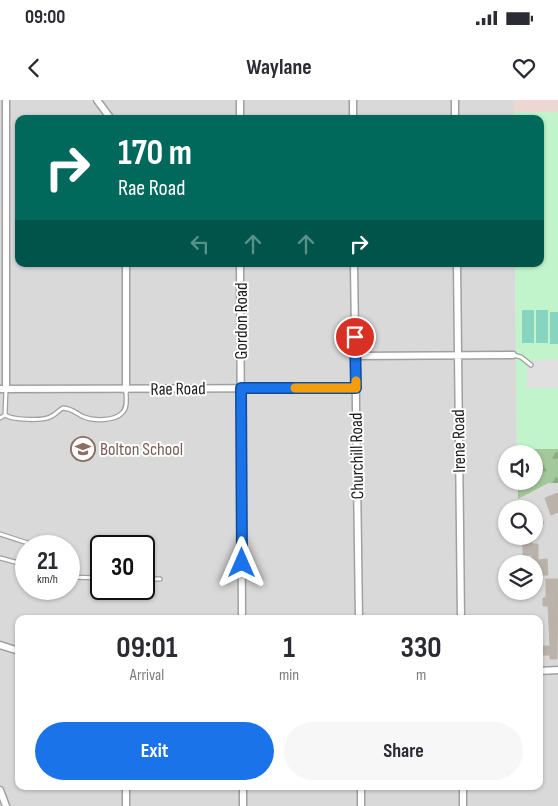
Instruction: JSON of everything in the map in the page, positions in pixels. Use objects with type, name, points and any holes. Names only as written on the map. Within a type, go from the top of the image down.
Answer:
[{"type":"street","points":[[3,389],[6,100]]},
{"type":"street","points":[[97,100],[108,115]]},
{"type":"street","points":[[240,100],[240,115]]},
{"type":"street","points":[[353,100],[353,115]]},
{"type":"street","points":[[455,100],[455,115]]},
{"type":"street","points":[[126,267],[126,390]]},
{"type":"street","name":"Gordon Road","points":[[240,267],[242,615]]},
{"type":"street","name":"Churchill Road","points":[[354,267],[359,615]]},
{"type":"street","name":"Irene Road","points":[[457,267],[461,615]]},
{"type":"street","points":[[356,356],[513,356]]},
{"type":"street","name":"Rae Road","points":[[3,389],[356,388]]},
{"type":"street","points":[[0,645],[15,650]]},
{"type":"street","points":[[543,671],[558,670]]},
{"type":"street","points":[[0,790],[6,806]]},
{"type":"street","points":[[126,790],[126,806]]},
{"type":"street","points":[[242,790],[243,806]]},
{"type":"street","points":[[361,790],[361,806]]},
{"type":"street","points":[[463,790],[463,806]]},
{"type":"lane","points":[[513,356],[521,357],[531,365]]},
{"type":"lane","points":[[3,389],[5,415]]},
{"type":"lane","points":[[5,415],[16,419],[44,418],[52,417],[63,408],[72,408],[86,418],[114,418],[122,413],[126,406],[126,390]]},
{"type":"lane","points":[[0,418],[5,415]]},
{"type":"lane","points":[[0,534],[15,539]]},
{"type":"lane","points":[[0,558],[15,563]]},
{"type":"lane","points":[[155,579],[160,579]]},
{"type":"shaded area","points":[[0,100],[514,100],[514,115],[15,115],[15,267],[515,267],[517,445],[498,445],[498,490],[518,490],[518,499],[536,490],[543,490],[543,486],[558,479],[558,806],[0,806]]},
{"type":"shaded area","points":[[514,100],[558,100],[558,112],[514,112]]},
{"type":"shaded area","points":[[558,359],[558,388],[526,388],[527,368],[532,360]]},
{"type":"green space","points":[[514,112],[558,112],[558,449],[543,449],[543,445],[517,445],[515,267],[544,267],[544,115],[514,115]]},
{"type":"green space","points":[[522,310],[534,310],[534,343],[522,343]]},
{"type":"green space","points":[[536,310],[548,310],[548,343],[536,343]]},
{"type":"green space","points":[[550,312],[558,312],[558,344],[550,344]]},
{"type":"green space","points":[[543,449],[558,449],[558,483],[549,483],[543,486]]},
{"type":"green space","points":[[518,490],[535,490],[518,499]]},
{"type":"building","points":[[558,493],[558,512],[551,515],[545,498]]},
{"type":"building","points":[[523,545],[538,545],[538,555],[523,555]]},
{"type":"building","points":[[543,559],[547,559],[548,575],[543,575]]},
{"type":"building","points":[[546,579],[558,579],[557,659],[550,659],[550,655],[543,655],[543,646],[550,646],[548,606],[543,606],[543,598],[546,598]]},
{"type":"slow traffic","points":[[295,388],[356,388],[356,381]]},
{"type":"place","name":"Bolton School","points":[[83,449]]},
{"type":"route","points":[[242,563],[241,388],[356,388],[355,337]]}]
